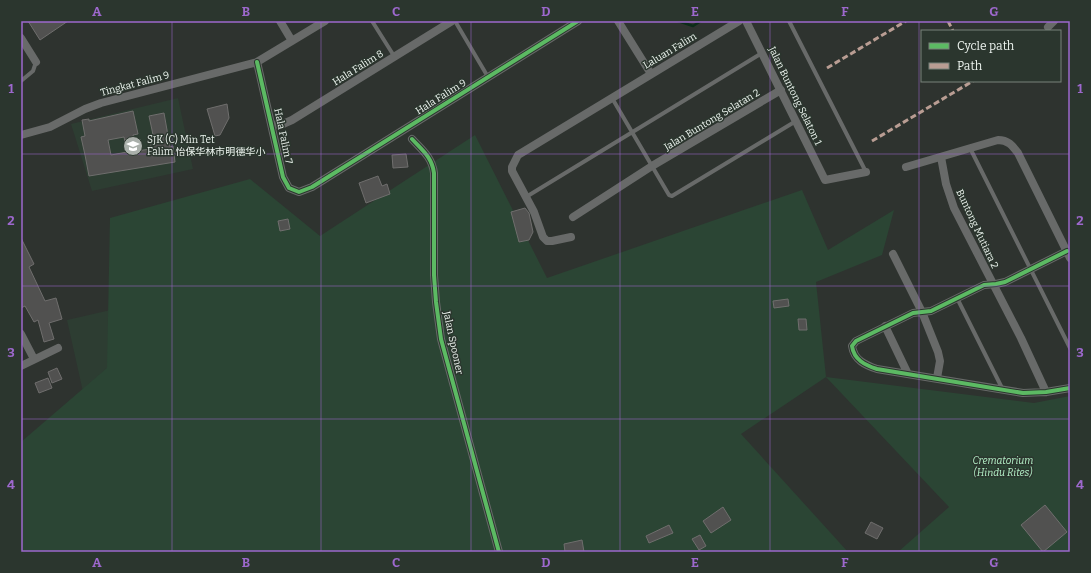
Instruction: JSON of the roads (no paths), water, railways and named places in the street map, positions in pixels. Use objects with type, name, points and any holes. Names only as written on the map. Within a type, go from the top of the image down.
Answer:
[{"type":"street","points":[[280,21],[292,41]]},
{"type":"street","name":"Tingkat Falim 9","points":[[21,135],[50,127],[85,109],[101,103],[257,62],[325,21]]},
{"type":"street","name":"Hala Falim 8","points":[[272,125],[282,124],[292,120],[453,21]]},
{"type":"street","name":"Hala Falim 9","points":[[312,187],[578,21]]},
{"type":"street","points":[[618,21],[651,74]]},
{"type":"street","name":"Laluan Falim","points":[[571,236],[552,241],[547,241],[543,237],[534,212],[512,171],[512,167],[518,155],[739,21]]},
{"type":"street","name":"Jalan Buntong Selaton 1","points":[[746,21],[825,180],[866,172]]},
{"type":"street","points":[[21,38],[36,62]]},
{"type":"street","name":"Hala Falim 7","points":[[257,62],[283,177],[289,188],[299,192],[312,187]]},
{"type":"street","name":"Jalan Buntong Selatan 2","points":[[572,217],[652,166],[781,90]]},
{"type":"street","name":"Jalan Spooner","points":[[412,139],[429,157],[433,164],[434,276],[436,302],[442,339],[499,552]]},
{"type":"street","points":[[906,167],[998,140],[1004,140],[1013,146],[1018,153],[1068,254],[1030,269],[1005,282],[984,285],[931,311],[913,312],[856,341],[852,346],[853,351],[862,362],[877,369],[1023,393],[1046,392],[1070,388]]},
{"type":"street","name":"Buntong Mutiara 2","points":[[941,157],[946,184],[954,208],[1021,338],[1046,392]]},
{"type":"street","points":[[893,254],[922,312],[938,352],[940,361],[937,378]]},
{"type":"street","points":[[885,326],[908,374]]},
{"type":"street","points":[[21,334],[34,359]]},
{"type":"street","points":[[21,366],[58,348]]},
{"type":"lane","points":[[372,21],[394,57]]},
{"type":"lane","points":[[453,21],[488,77]]},
{"type":"lane","points":[[789,21],[866,172]]},
{"type":"lane","points":[[526,197],[762,53]]},
{"type":"lane","points":[[21,81],[33,71],[36,62]]},
{"type":"lane","points":[[612,98],[669,195],[672,196],[797,121]]},
{"type":"lane","points":[[970,148],[1070,348]]},
{"type":"lane","points":[[957,297],[1003,390]]},
{"type":"waterway","points":[[678,21],[693,26],[701,21]]},
{"type":"place","name":"SJK (C) Min Tet Falim 怡保华林市明德华小","points":[[133,146]]},
{"type":"park label","name":"Crematorium (Hindu Rites)","points":[[1003,466]]}]
